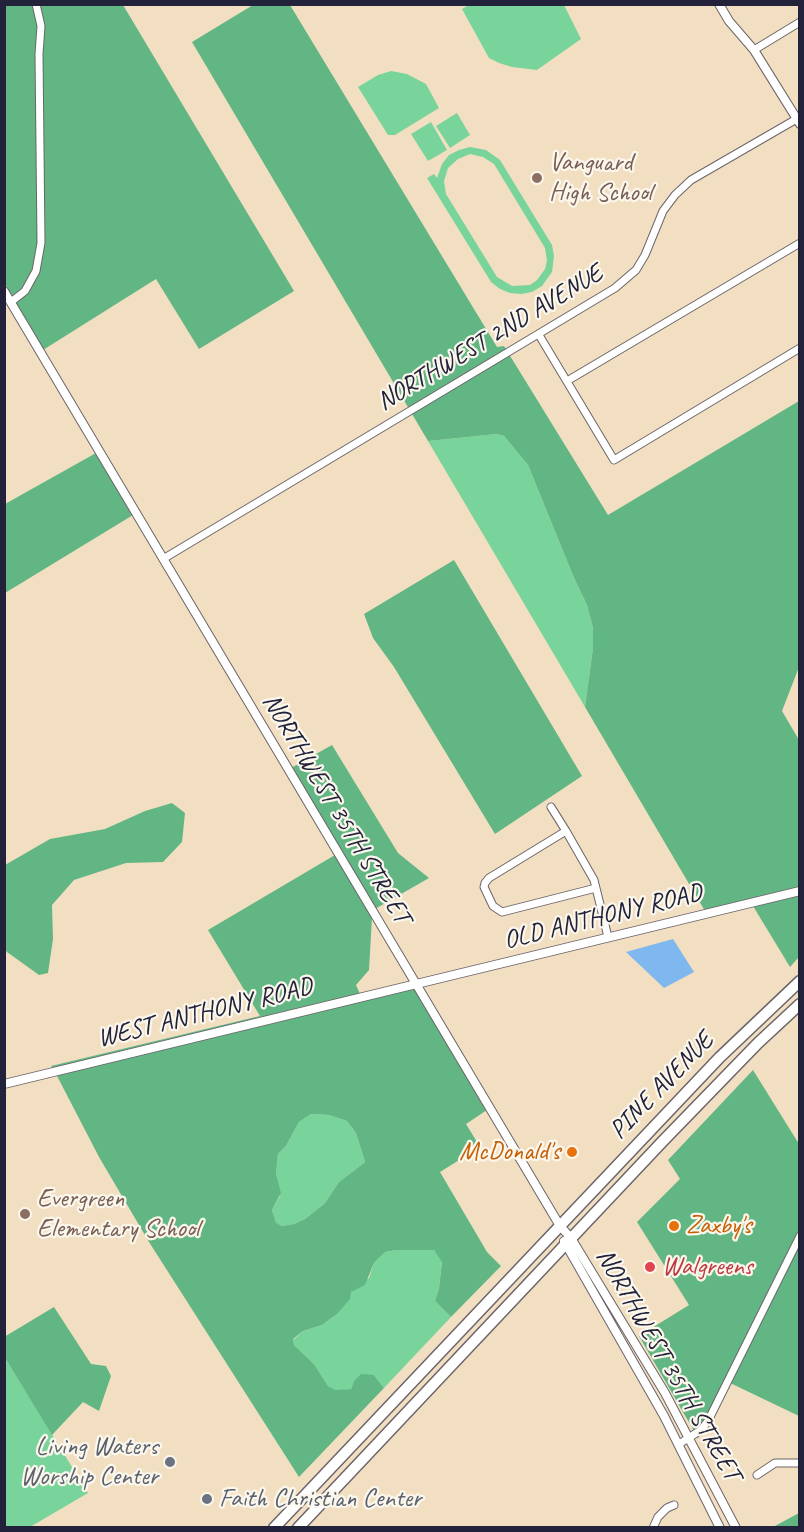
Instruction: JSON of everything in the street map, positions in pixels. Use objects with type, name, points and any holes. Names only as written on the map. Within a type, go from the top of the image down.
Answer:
[{"type":"highway","name":"PINE AVENUE","points":[[274,1527],[720,1057],[800,981]]},
{"type":"highway","name":"PINE AVENUE","points":[[298,1527],[708,1095],[800,1004]]},
{"type":"highway","points":[[708,1095],[721,1074],[723,1065],[720,1057]]},
{"type":"highway","points":[[371,1425],[384,1437]]},
{"type":"street","points":[[11,302],[25,291],[36,271],[41,243],[39,54],[41,26],[36,4]]},
{"type":"street","points":[[719,4],[729,21],[754,50],[798,120]]},
{"type":"street","points":[[754,50],[800,22]]},
{"type":"street","name":"NORTHWEST 2ND AVENUE","points":[[163,559],[615,288],[636,270],[645,255],[663,211],[675,195],[691,180],[798,120]]},
{"type":"street","points":[[567,381],[800,243]]},
{"type":"street","name":"NORTHWEST 35TH STREET","points":[[4,291],[560,1226],[679,1444],[720,1527]]},
{"type":"street","points":[[539,335],[614,460],[800,348]]},
{"type":"street","points":[[551,807],[590,872],[608,937]]},
{"type":"street","points":[[566,831],[489,878],[484,883],[485,892],[493,906],[502,912],[596,888]]},
{"type":"street","name":"OLD ANTHONY ROAD","points":[[416,984],[800,891]]},
{"type":"street","name":"WEST ANTHONY ROAD","points":[[4,1084],[416,984]]},
{"type":"street","points":[[679,1444],[701,1430],[708,1420],[800,1236]]},
{"type":"street","name":"NORTHWEST 35TH STREET","points":[[568,1242],[690,1438],[736,1527]]},
{"type":"street","points":[[757,1475],[775,1463],[800,1463]]},
{"type":"street","points":[[653,1527],[658,1516],[674,1505]]},
{"type":"green space","points":[[4,5],[123,5],[294,291],[199,349],[156,279],[43,350],[5,284]]},
{"type":"green space","points":[[253,5],[290,5],[497,347],[504,346],[608,515],[799,401],[799,667],[782,711],[799,740],[799,888],[705,911],[585,707],[593,648],[593,628],[587,605],[528,465],[504,436],[497,434],[428,441],[192,42]]},
{"type":"green space","points":[[469,5],[564,5],[581,39],[537,70],[512,67],[489,58],[462,9]]},
{"type":"green space","points":[[391,71],[407,74],[426,84],[439,108],[395,135],[388,135],[358,87],[378,75]]},
{"type":"green space","points":[[457,113],[470,135],[450,148],[436,126]]},
{"type":"green space","points":[[431,122],[447,150],[428,161],[411,134]]},
{"type":"green space","points":[[470,147],[486,150],[500,160],[552,245],[554,256],[552,272],[542,286],[532,292],[510,293],[491,282],[427,178],[434,174],[437,178],[442,164],[449,155]],"holes":[[[470,154],[483,157],[494,164],[545,248],[547,261],[545,269],[530,285],[512,286],[497,277],[446,194],[444,181],[448,168],[458,159]]]},
{"type":"green space","points":[[497,434],[504,436],[528,465],[587,605],[593,628],[593,648],[585,707],[428,441]]},
{"type":"green space","points":[[96,453],[133,515],[5,593],[5,504]]},
{"type":"green space","points":[[454,560],[582,776],[495,834],[394,667],[373,638],[364,614]]},
{"type":"green space","points":[[332,745],[398,853],[429,878],[375,909],[291,768]]},
{"type":"green space","points":[[172,803],[185,813],[182,842],[163,862],[126,863],[74,880],[52,905],[53,939],[48,973],[39,975],[7,952],[4,948],[5,865],[50,839],[105,829],[145,811]]},
{"type":"green space","points":[[335,855],[372,917],[369,970],[356,985],[360,994],[53,1069],[51,1066],[260,1016],[208,930]]},
{"type":"green space","points":[[799,894],[799,957],[790,967],[753,906]]},
{"type":"green space","points":[[414,987],[487,1110],[466,1124],[480,1147],[440,1172],[487,1252],[501,1266],[451,1317],[435,1301],[442,1262],[434,1250],[385,1252],[374,1263],[365,1285],[351,1292],[350,1299],[337,1314],[322,1325],[303,1331],[293,1339],[294,1345],[314,1364],[328,1386],[335,1390],[351,1389],[354,1381],[361,1374],[374,1375],[384,1388],[299,1477],[149,1242],[99,1157],[56,1074]],"holes":[[[311,1114],[329,1115],[347,1121],[356,1133],[365,1162],[339,1182],[325,1203],[305,1219],[282,1226],[276,1223],[272,1210],[281,1193],[276,1174],[278,1154],[286,1146],[299,1122]]]},
{"type":"green space","points":[[753,1070],[799,1144],[799,1416],[728,1382],[698,1438],[639,1336],[689,1305],[637,1222],[680,1179],[668,1160]]},
{"type":"green space","points":[[311,1114],[329,1115],[347,1121],[356,1133],[365,1162],[339,1182],[325,1203],[305,1219],[282,1226],[276,1224],[272,1210],[280,1196],[276,1174],[278,1154],[286,1146],[299,1122]]},
{"type":"green space","points":[[434,1250],[439,1256],[442,1261],[435,1301],[451,1317],[384,1388],[374,1375],[354,1381],[351,1389],[335,1391],[328,1386],[314,1364],[294,1345],[293,1340],[303,1331],[322,1325],[337,1314],[351,1292],[369,1278],[374,1263],[385,1252]]},
{"type":"green space","points":[[54,1307],[91,1364],[106,1366],[111,1376],[99,1411],[83,1402],[52,1435],[5,1358],[4,1337]]},
{"type":"green space","points":[[5,1358],[88,1493],[30,1527],[5,1527]]},
{"type":"green space","points":[[799,1513],[799,1527],[773,1527]]},
{"type":"water","points":[[673,939],[694,972],[664,988],[626,952]]},
{"type":"place","name":"Vanguard High School","points":[[537,178]]},
{"type":"place","name":"McDonald's","points":[[572,1152]]},
{"type":"place","name":"Evergreen Elementary School","points":[[25,1214]]},
{"type":"place","name":"Zaxby's","points":[[674,1226]]},
{"type":"place","name":"Walgreens","points":[[650,1267]]},
{"type":"place","name":"Living Waters Worship Center","points":[[170,1462]]},
{"type":"place","name":"Faith Christian Center","points":[[207,1499]]}]
